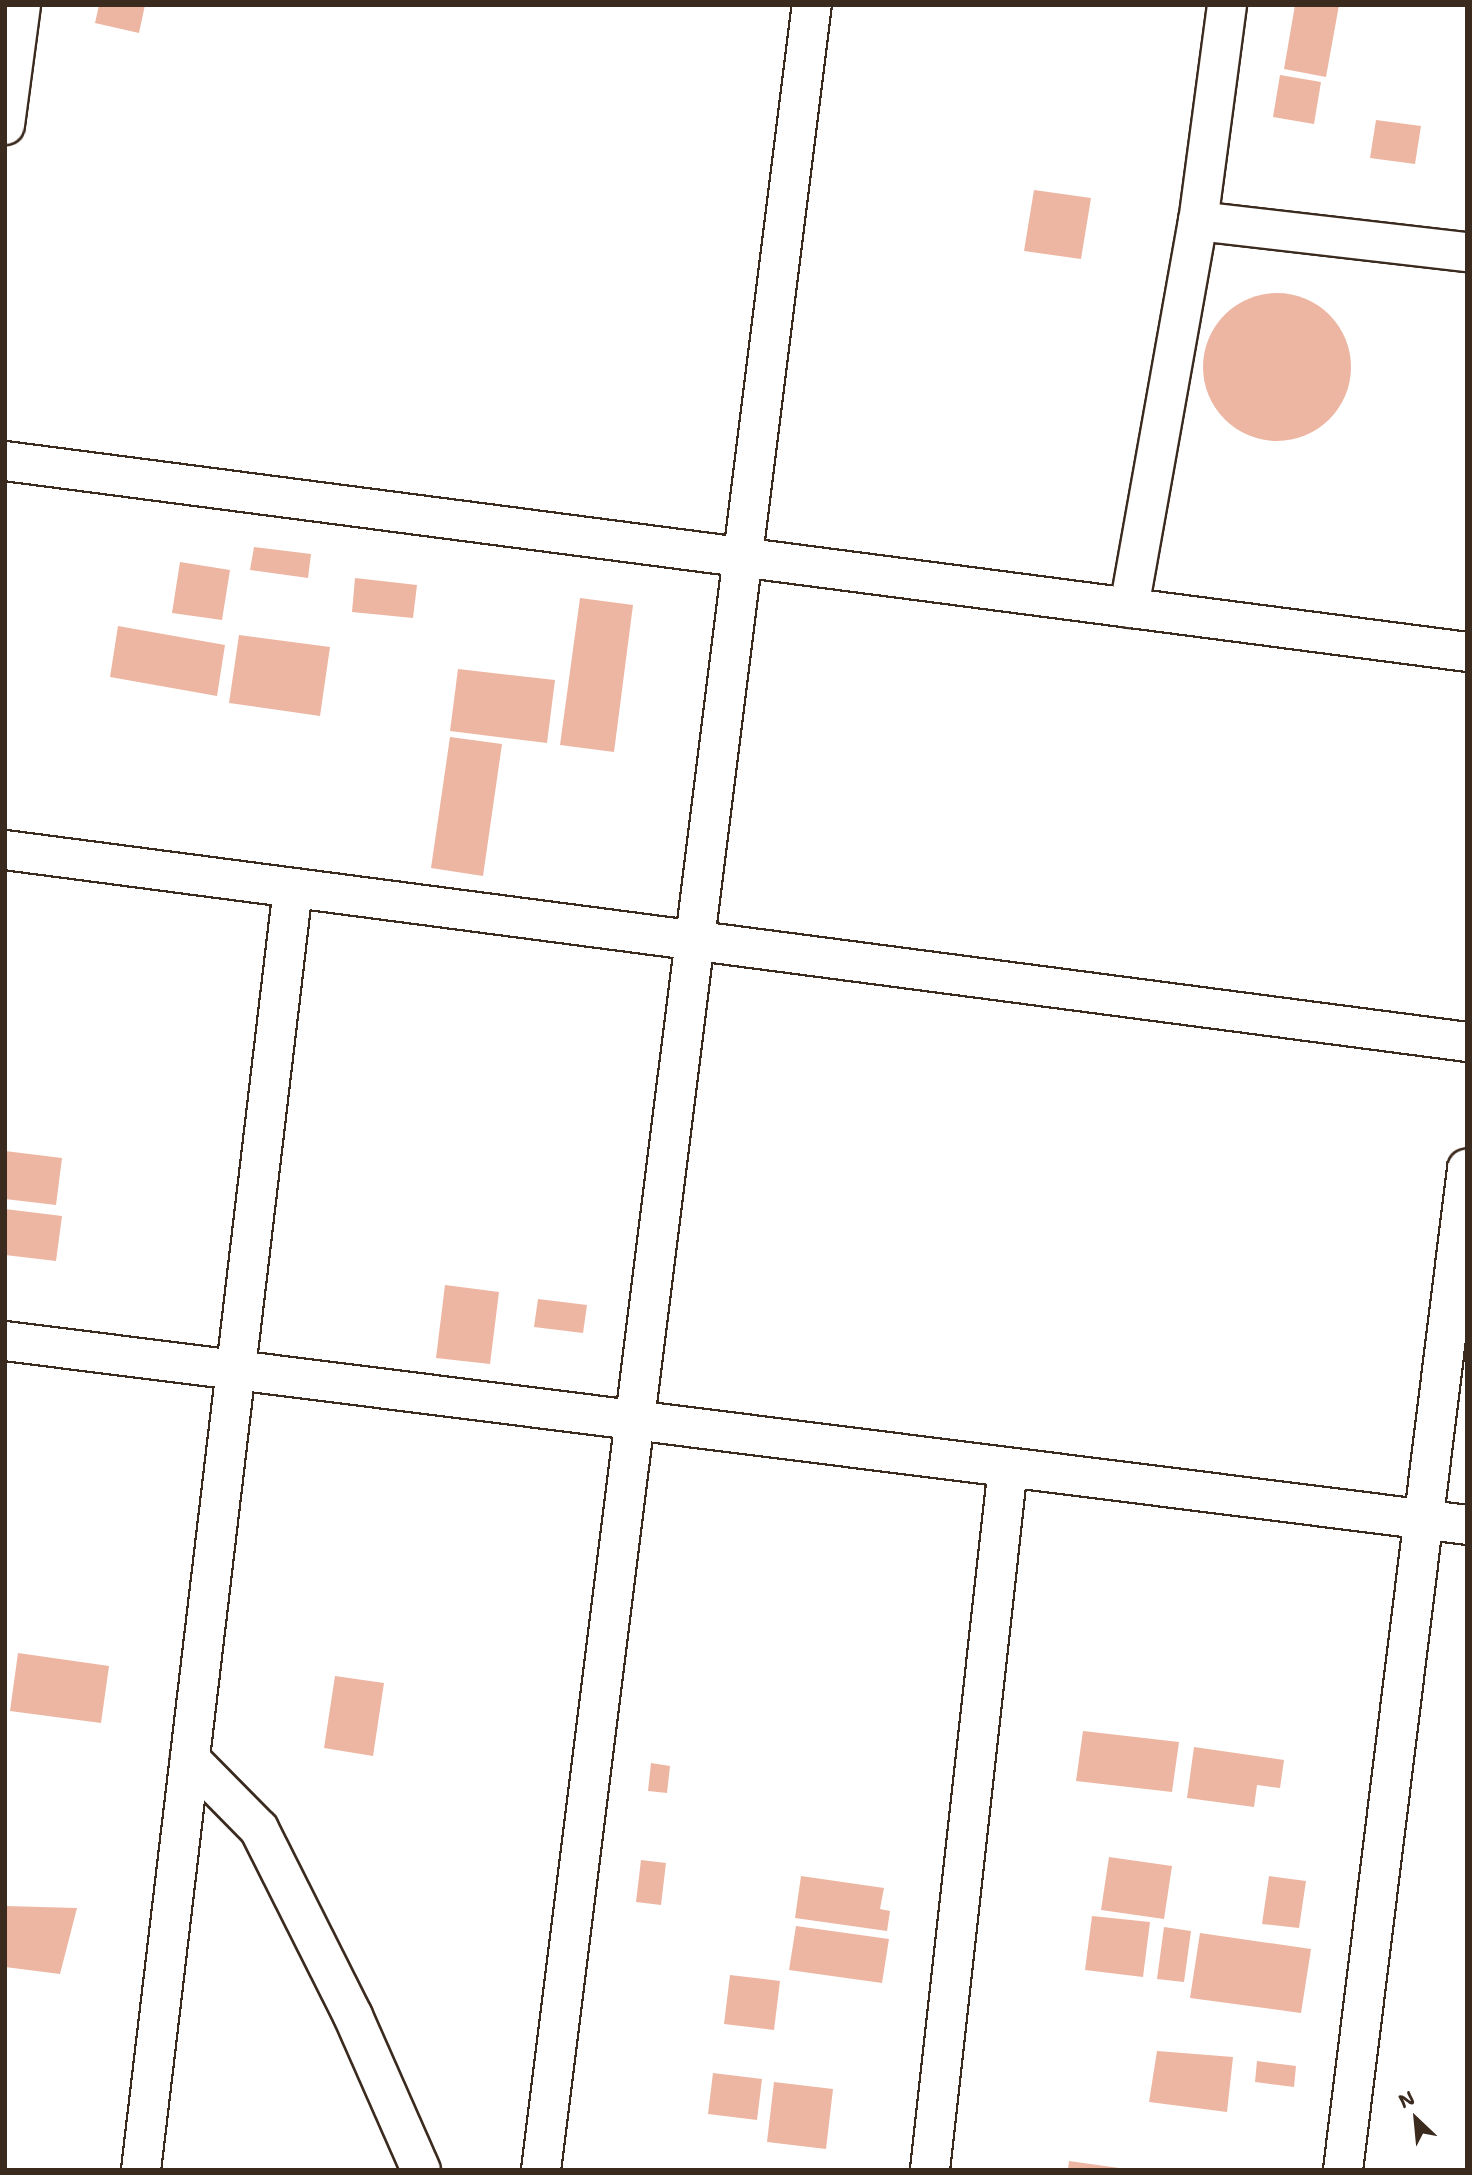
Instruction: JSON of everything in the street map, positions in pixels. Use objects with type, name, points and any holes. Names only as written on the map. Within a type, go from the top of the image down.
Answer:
[{"type":"street","points":[[5,125],[21,5]]},
{"type":"street","points":[[541,2170],[812,5]]},
{"type":"street","points":[[1129,608],[1198,221],[1227,5]]},
{"type":"street","points":[[1198,221],[1467,252]]},
{"type":"street","points":[[5,461],[1467,652]]},
{"type":"street","points":[[5,850],[1467,1042]]},
{"type":"street","points":[[141,2170],[293,888]]},
{"type":"street","points":[[1343,2170],[1467,1169]]},
{"type":"street","points":[[5,1341],[1467,1525]]},
{"type":"street","points":[[930,2170],[1008,1467]]},
{"type":"street","points":[[190,1759],[259,1829],[353,2016],[421,2170]]},
{"type":"building","points":[[99,5],[145,5],[139,33],[95,23]]},
{"type":"building","points":[[1295,5],[1339,5],[1326,77],[1284,69]]},
{"type":"building","points":[[1280,75],[1321,82],[1314,124],[1273,117]]},
{"type":"building","points":[[1376,120],[1421,126],[1415,164],[1370,158]]},
{"type":"building","points":[[1034,190],[1091,198],[1081,259],[1024,251]]},
{"type":"building","points":[[1277,293],[1305,299],[1329,315],[1345,339],[1351,367],[1345,395],[1329,419],[1305,435],[1277,441],[1249,435],[1225,419],[1209,395],[1203,367],[1209,339],[1225,315],[1249,299]]},
{"type":"building","points":[[254,547],[311,554],[308,578],[250,570]]},
{"type":"building","points":[[180,562],[230,570],[222,620],[172,613]]},
{"type":"building","points":[[355,578],[417,585],[413,618],[352,612]]},
{"type":"building","points":[[580,598],[633,605],[614,752],[560,745]]},
{"type":"building","points":[[118,626],[225,645],[217,696],[110,677]]},
{"type":"building","points":[[239,635],[330,647],[320,716],[229,703]]},
{"type":"building","points":[[458,669],[555,680],[547,743],[450,731]]},
{"type":"building","points":[[450,737],[502,744],[483,876],[431,868]]},
{"type":"building","points":[[5,1151],[62,1158],[56,1205],[5,1199]]},
{"type":"building","points":[[5,1209],[62,1216],[56,1261],[5,1255]]},
{"type":"building","points":[[445,1285],[499,1292],[490,1364],[436,1358]]},
{"type":"building","points":[[538,1299],[587,1305],[583,1333],[534,1327]]},
{"type":"building","points":[[18,1653],[109,1666],[101,1723],[10,1711]]},
{"type":"building","points":[[335,1676],[384,1683],[373,1756],[324,1748]]},
{"type":"building","points":[[1083,1731],[1179,1742],[1172,1792],[1076,1781]]},
{"type":"building","points":[[1194,1747],[1284,1760],[1280,1788],[1257,1785],[1254,1807],[1187,1798]]},
{"type":"building","points":[[651,1763],[670,1766],[667,1793],[648,1791]]},
{"type":"building","points":[[1109,1857],[1172,1866],[1164,1919],[1101,1910]]},
{"type":"building","points":[[641,1860],[666,1863],[661,1905],[636,1902]]},
{"type":"building","points":[[801,1876],[884,1888],[880,1909],[890,1911],[887,1931],[795,1918]]},
{"type":"building","points":[[1269,1876],[1306,1881],[1299,1928],[1262,1924]]},
{"type":"building","points":[[5,1906],[77,1908],[60,1974],[5,1967]]},
{"type":"building","points":[[1092,1916],[1150,1922],[1143,1977],[1085,1970]]},
{"type":"building","points":[[796,1926],[889,1939],[882,1983],[789,1970]]},
{"type":"building","points":[[1164,1927],[1191,1931],[1184,1982],[1157,1979]]},
{"type":"building","points":[[1200,1933],[1311,1949],[1301,2013],[1190,1998]]},
{"type":"building","points":[[730,1975],[780,1981],[774,2030],[724,2024]]},
{"type":"building","points":[[1157,2051],[1233,2057],[1227,2112],[1149,2102]]},
{"type":"building","points":[[1257,2061],[1296,2066],[1294,2087],[1255,2082]]},
{"type":"building","points":[[713,2073],[762,2079],[757,2120],[708,2114]]},
{"type":"building","points":[[774,2082],[833,2089],[826,2149],[767,2142]]},
{"type":"building","points":[[1069,2161],[1119,2168],[1119,2170],[1068,2170]]}]
